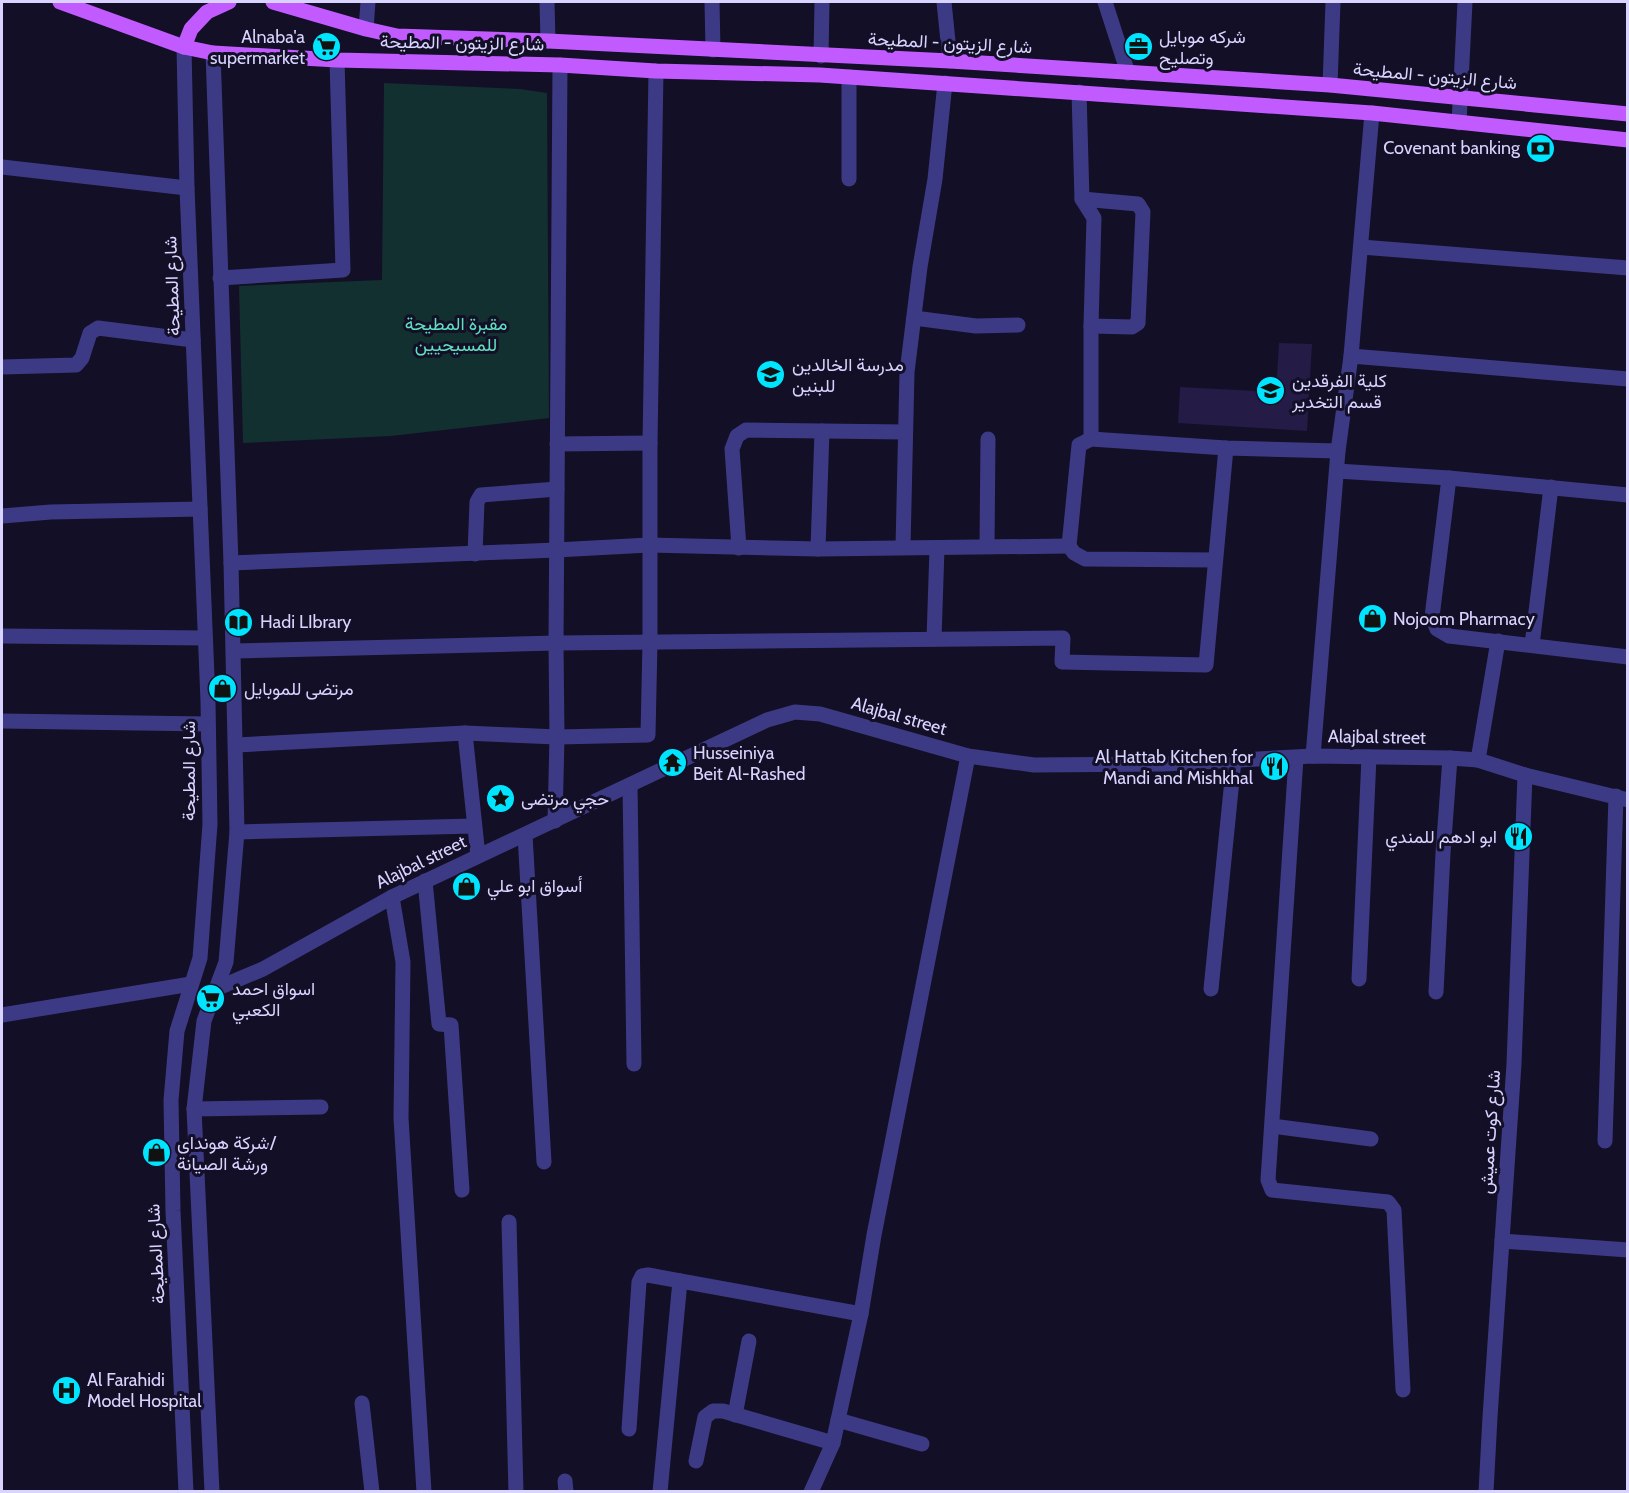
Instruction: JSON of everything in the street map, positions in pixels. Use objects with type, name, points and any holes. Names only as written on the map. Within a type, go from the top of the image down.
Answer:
[{"type":"main road","name":"شارع الزيتون - المطيحة","points":[[60,2],[184,47],[213,53],[337,60],[560,65],[656,71],[849,77],[1372,113],[1628,140]]},
{"type":"main road","points":[[184,47],[191,29],[207,12],[227,2]]},
{"type":"main road","name":"شارع الزيتون - المطيحة","points":[[273,2],[366,30],[397,36],[548,41],[950,61],[1330,85],[1628,114]]},
{"type":"street","points":[[366,30],[368,2]]},
{"type":"street","points":[[547,2],[548,41]]},
{"type":"street","points":[[712,2],[713,50]]},
{"type":"street","points":[[821,56],[822,2]]},
{"type":"street","points":[[944,2],[950,61]]},
{"type":"street","points":[[1105,2],[1128,73]]},
{"type":"street","points":[[1330,85],[1334,2]]},
{"type":"street","points":[[1460,123],[1465,2]]},
{"type":"street","name":"شارع المطيحة","points":[[184,47],[187,188],[208,701],[210,824],[200,958],[177,1031],[171,1100],[173,1211],[186,1491]]},
{"type":"street","points":[[212,1491],[194,1109],[204,1021],[226,962],[237,832],[234,651],[213,53]]},
{"type":"street","points":[[220,278],[343,270],[337,60]]},
{"type":"street","points":[[555,821],[560,65]]},
{"type":"street","points":[[236,745],[465,734],[557,737],[648,735],[656,71]]},
{"type":"street","points":[[849,77],[849,179]]},
{"type":"street","points":[[903,547],[908,372],[920,267],[935,179],[945,83]]},
{"type":"street","points":[[1079,92],[1082,199],[1094,218],[1091,439]]},
{"type":"street","points":[[1313,756],[1338,451],[1361,247],[1372,113]]},
{"type":"street","points":[[2,168],[187,188]]},
{"type":"street","points":[[1082,199],[1138,204],[1143,212],[1138,323],[1132,327],[1091,326]]},
{"type":"street","points":[[1361,247],[1628,268]]},
{"type":"street","points":[[914,318],[976,326],[1018,326]]},
{"type":"street","points":[[2,367],[70,367],[76,365],[82,358],[90,333],[98,328],[193,340]]},
{"type":"street","points":[[1350,356],[1628,379]]},
{"type":"street","points":[[739,548],[732,449],[737,435],[746,430],[905,432]]},
{"type":"street","points":[[818,549],[822,431]]},
{"type":"street","points":[[987,546],[988,439]]},
{"type":"street","points":[[1215,560],[1085,559],[1074,553],[1069,546],[1079,445],[1091,439],[1226,448],[1338,451]]},
{"type":"street","points":[[557,444],[650,443]]},
{"type":"street","points":[[234,651],[556,643],[1063,638],[1062,662],[1206,665],[1226,448]]},
{"type":"street","points":[[1337,471],[1449,478],[1628,495]]},
{"type":"street","points":[[1449,478],[1432,617],[1437,629],[1449,636],[1628,657]]},
{"type":"street","points":[[1532,645],[1551,487]]},
{"type":"street","points":[[475,554],[477,502],[481,495],[557,489]]},
{"type":"street","points":[[2,516],[51,512],[200,509]]},
{"type":"street","points":[[231,563],[649,545],[818,549],[1069,546]]},
{"type":"street","points":[[934,639],[937,548]]},
{"type":"street","points":[[2,636],[205,638]]},
{"type":"street","points":[[1478,760],[1498,641]]},
{"type":"street","points":[[208,701],[235,700]]},
{"type":"street","name":"Alajbal street","points":[[218,988],[263,969],[425,881],[767,720],[795,712],[820,714],[968,756],[1034,765],[1164,764],[1313,756],[1450,758],[1478,760],[1525,775],[1622,798]]},
{"type":"street","points":[[2,721],[208,724]]},
{"type":"street","points":[[465,734],[478,856]]},
{"type":"street","points":[[811,1491],[833,1443],[861,1314],[874,1236],[968,756]]},
{"type":"street","points":[[1359,979],[1369,757]]},
{"type":"street","points":[[1296,758],[1268,1180],[1272,1190],[1388,1202],[1394,1210],[1403,1390]]},
{"type":"street","points":[[1436,992],[1450,758]]},
{"type":"street","points":[[1211,989],[1234,760]]},
{"type":"street","name":"شارع كوت عميش","points":[[1486,1491],[1514,1064],[1525,775]]},
{"type":"street","points":[[630,785],[634,1064]]},
{"type":"street","points":[[1605,1141],[1622,798]]},
{"type":"street","points":[[237,832],[474,826]]},
{"type":"street","points":[[525,835],[544,1162]]},
{"type":"street","points":[[425,881],[440,1024],[452,1025],[462,1190]]},
{"type":"street","points":[[392,897],[403,962],[401,1118],[424,1491]]},
{"type":"street","points":[[2,1015],[191,984]]},
{"type":"street","points":[[194,1109],[321,1107]]},
{"type":"street","points":[[1272,1126],[1371,1139]]},
{"type":"street","points":[[173,1211],[199,1211]]},
{"type":"street","points":[[509,1222],[516,1491]]},
{"type":"street","points":[[1502,1241],[1628,1250]]},
{"type":"street","points":[[629,1429],[639,1281],[642,1276],[648,1275],[861,1314]]},
{"type":"street","points":[[660,1491],[680,1281]]},
{"type":"street","points":[[735,1414],[749,1341]]},
{"type":"street","points":[[362,1403],[372,1491]]},
{"type":"street","points":[[696,1461],[705,1417],[713,1411],[735,1414],[833,1443]]},
{"type":"street","points":[[838,1420],[922,1444]]},
{"type":"green space","name":"مقبرة المطيحة للمسيحيين","points":[[384,83],[520,89],[547,93],[549,418],[391,436],[243,443],[239,286],[382,280]]},
{"type":"building","points":[[1279,343],[1312,344],[1307,431],[1178,423],[1180,387],[1276,392]]},
{"type":"place","name":"Alnaba'a supermarket","points":[[326,47]]},
{"type":"place","name":"شركه موبايل وتصليح","points":[[1138,47]]},
{"type":"place","name":"Covenant banking","points":[[1541,148]]},
{"type":"place","name":"مدرسة الخالدين للبنين","points":[[771,375]]},
{"type":"place","name":"كلية الفرقدين قسم التخدير","points":[[1271,391]]},
{"type":"place","name":"Nojoom Pharmacy","points":[[1372,619]]},
{"type":"place","name":"Hadi LIbrary","points":[[239,622]]},
{"type":"place","name":"مرتضى للموبايل","points":[[223,689]]},
{"type":"place","name":"Husseiniya Beit Al-Rashed","points":[[672,763]]},
{"type":"place","name":"Al Hattab Kitchen for Mandi and Mishkhal","points":[[1274,767]]},
{"type":"place","name":"حجي مرتضى","points":[[500,799]]},
{"type":"place","name":"ابو ادهم للمندي","points":[[1518,837]]},
{"type":"place","name":"أسواق ابو علي","points":[[466,886]]},
{"type":"place","name":"اسواق احمد الكعبي","points":[[211,999]]},
{"type":"place","name":"شركة هونداي/ ورشة الصيانة","points":[[156,1153]]},
{"type":"place","name":"Al Farahidi Model Hospital","points":[[66,1390]]}]
